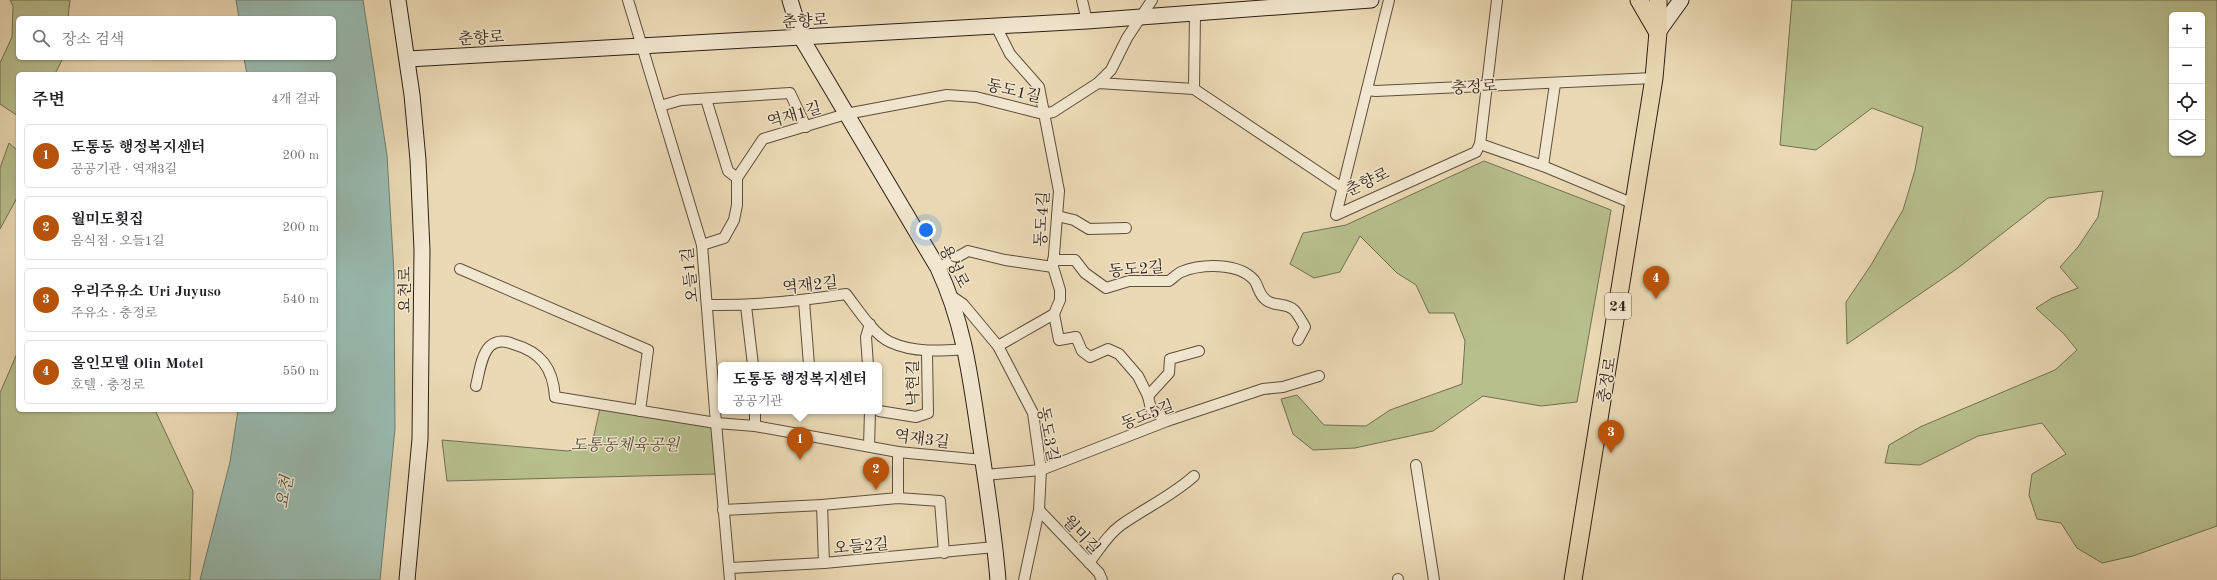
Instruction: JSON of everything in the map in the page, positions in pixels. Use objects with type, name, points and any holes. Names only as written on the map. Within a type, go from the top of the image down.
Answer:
[{"type":"main road","points":[[1639,0],[1658,32]]},
{"type":"main road","name":"충정로","points":[[1573,580],[1654,78],[1658,32],[1658,0]]},
{"type":"street","name":"요천로","points":[[398,0],[408,59],[418,160],[422,250],[422,372],[420,439],[407,580]]},
{"type":"street","name":"오들1길","points":[[628,0],[702,245],[730,580]]},
{"type":"street","name":"용성로","points":[[790,0],[802,39],[938,268],[950,295],[966,349],[984,467],[998,580]]},
{"type":"street","points":[[1082,0],[1087,21]]},
{"type":"street","name":"동도1길","points":[[846,114],[947,96],[976,97],[1043,114],[1053,112],[1098,83],[1111,70],[1127,38],[1143,17],[1152,0]]},
{"type":"street","name":"춘향로","points":[[408,59],[802,39],[1194,14],[1371,0]]},
{"type":"street","name":"춘향로","points":[[1389,0],[1336,215],[1476,152],[1480,144]]},
{"type":"street","points":[[1497,0],[1480,144],[1542,166],[1634,204]]},
{"type":"street","points":[[1658,32],[1681,0]]},
{"type":"street","points":[[1194,14],[1194,89]]},
{"type":"street","name":"동도4길","points":[[996,26],[1010,54],[1039,87],[1059,191],[1053,264],[1060,290],[1060,300],[1054,314]]},
{"type":"street","name":"충정로","points":[[1367,90],[1376,92],[1488,85],[1555,84],[1654,78]]},
{"type":"street","points":[[1098,83],[1194,89],[1342,188]]},
{"type":"street","points":[[1542,166],[1555,84]]},
{"type":"street","points":[[660,106],[681,100],[790,92],[806,127]]},
{"type":"street","points":[[702,245],[724,238],[734,220],[737,205],[737,178],[728,171],[706,99]]},
{"type":"street","name":"역재1길","points":[[737,178],[764,138],[806,127],[846,114]]},
{"type":"street","points":[[1057,216],[1074,220],[1089,228],[1126,228]]},
{"type":"street","name":"동도2길","points":[[938,268],[968,251],[1006,260],[1053,264],[1076,260],[1085,273],[1106,288],[1129,281],[1169,282],[1180,272],[1195,268],[1225,266],[1244,272],[1254,280],[1259,293],[1273,305],[1284,305],[1293,309],[1305,328],[1298,340]]},
{"type":"street","points":[[460,270],[648,350],[640,411]]},
{"type":"street","name":"역재2길","points":[[707,305],[746,306],[804,301],[846,294],[870,324],[889,342],[927,352],[966,349]]},
{"type":"street","name":"동도3길","points":[[950,295],[963,304],[998,346],[1033,413],[1041,470],[1039,510],[1024,580]]},
{"type":"street","points":[[804,301],[809,362]]},
{"type":"street","points":[[746,306],[752,362]]},
{"type":"street","points":[[998,346],[1054,314],[1059,340],[1076,338],[1082,351],[1090,357],[1108,349],[1119,354],[1138,376],[1148,396],[1151,409],[1166,422]]},
{"type":"street","points":[[868,362],[866,337],[870,324]]},
{"type":"street","name":"역재3길","points":[[476,386],[489,346],[496,342],[506,342],[527,348],[537,355],[554,380],[555,397],[716,423],[756,426],[984,467]]},
{"type":"street","points":[[1148,396],[1169,373],[1170,359],[1200,351]]},
{"type":"street","name":"낙현길","points":[[882,411],[916,417],[928,413],[927,352]]},
{"type":"street","name":"동도5길","points":[[984,467],[1041,470],[1166,422],[1263,389],[1283,387],[1319,376]]},
{"type":"street","points":[[755,414],[756,426]]},
{"type":"street","points":[[869,446],[870,414]]},
{"type":"street","points":[[898,452],[898,498]]},
{"type":"street","points":[[1416,465],[1434,580]]},
{"type":"street","points":[[1089,563],[1106,540],[1120,526],[1168,496],[1194,476]]},
{"type":"street","points":[[723,510],[822,505],[898,498],[940,501],[944,553]]},
{"type":"street","points":[[822,505],[824,563]]},
{"type":"street","name":"월미길","points":[[1039,510],[1099,573],[1102,580]]},
{"type":"street","name":"오들2길","points":[[730,568],[824,563],[944,553],[995,547]]},
{"type":"green space","points":[[10,0],[70,0],[68,16],[16,16],[16,60],[62,60],[56,72],[16,72],[16,115],[0,104],[0,63],[12,37],[13,6]]},
{"type":"green space","points":[[1792,0],[2217,0],[2217,526],[2133,556],[2102,563],[2077,548],[2061,523],[2037,519],[2029,495],[2032,474],[2066,454],[2042,423],[1978,436],[1920,465],[1885,463],[1889,445],[1920,427],[2055,370],[2077,350],[2064,334],[2036,308],[2052,298],[2078,288],[2060,267],[2078,247],[2098,217],[2103,191],[2048,198],[1958,268],[1847,344],[1846,302],[1871,265],[1903,210],[1915,170],[1923,127],[1872,108],[1816,150],[1780,145]]},
{"type":"green space","points":[[9,143],[16,149],[16,200],[0,229],[0,168]]},
{"type":"green space","points":[[1484,161],[1611,210],[1577,402],[1541,406],[1483,396],[1433,431],[1355,448],[1313,450],[1293,434],[1281,399],[1297,395],[1324,425],[1366,426],[1390,410],[1462,384],[1465,341],[1454,313],[1429,313],[1416,285],[1397,273],[1360,236],[1340,272],[1314,278],[1290,264],[1303,233],[1346,225]]},
{"type":"green space","points":[[16,356],[16,412],[156,412],[193,491],[190,580],[0,580],[0,393]]},
{"type":"green space","name":"도통동체육공원","points":[[600,408],[711,426],[716,474],[447,481],[442,440],[568,451],[592,444]]},
{"type":"water","name":"요천","points":[[236,0],[363,0],[387,155],[394,274],[395,429],[380,580],[200,580],[230,462],[238,412],[336,412],[336,72],[247,72],[244,60],[336,60],[336,16],[239,16]]},
{"type":"place","name":"올인모텔 Olin Motel","points":[[1656,299]]},
{"type":"place","name":"우리주유소 Uri Juyuso","points":[[1611,453]]},
{"type":"place","name":"도통동 행정복지센터","points":[[800,460]]},
{"type":"place","name":"월미도횟집","points":[[876,490]]}]
